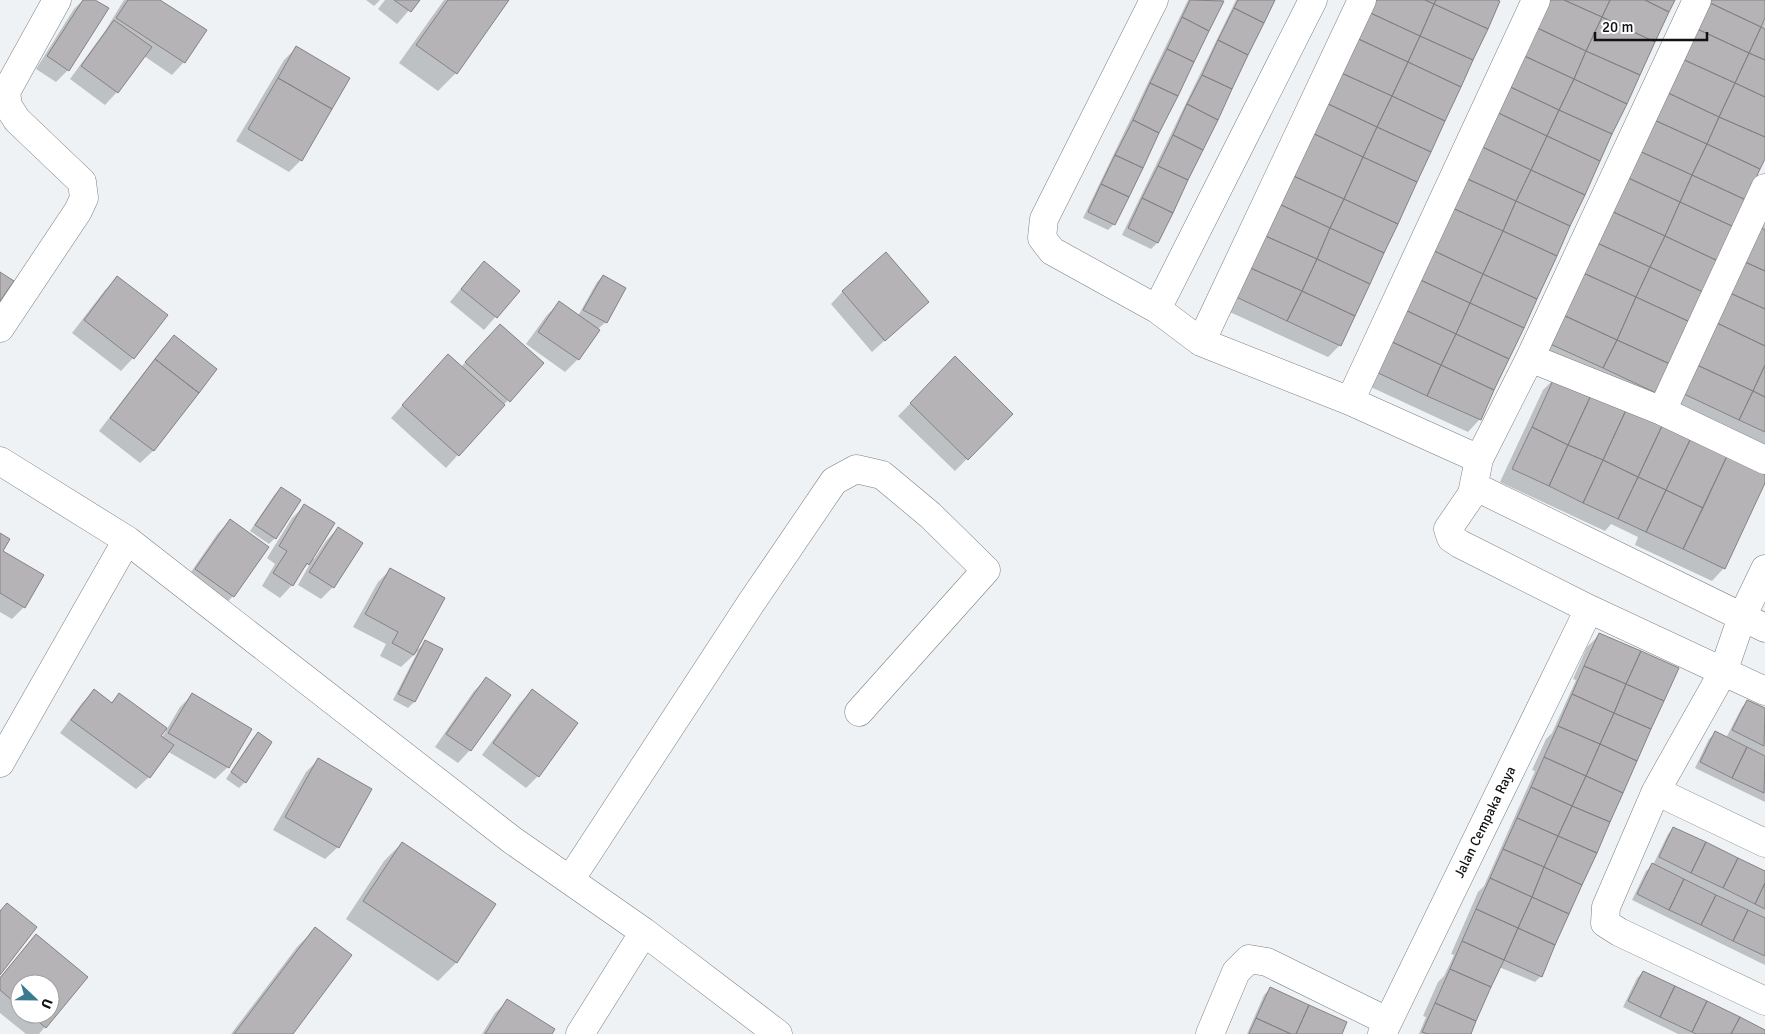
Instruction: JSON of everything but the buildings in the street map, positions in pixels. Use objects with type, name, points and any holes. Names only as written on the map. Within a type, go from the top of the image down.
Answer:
[{"type":"street","points":[[0,328],[78,211],[84,198],[82,182],[17,120],[8,106],[6,92],[57,0]]},
{"type":"street","points":[[1154,0],[1044,219],[1042,238],[1052,251],[1157,309],[1202,342],[1350,401],[1479,459]]},
{"type":"street","points":[[1157,309],[1313,0]]},
{"type":"street","points":[[1202,342],[1362,0]]},
{"type":"street","points":[[1350,401],[1536,0]]},
{"type":"street","points":[[1697,0],[1530,358],[1479,459],[1473,490],[1448,529],[1451,538],[1460,544],[1588,610],[1724,669],[1765,691]]},
{"type":"street","points":[[1662,411],[1765,188]]},
{"type":"street","points":[[1530,358],[1662,411],[1765,460]]},
{"type":"street","points":[[0,461],[127,540],[505,834],[644,932],[778,1034]]},
{"type":"street","points":[[570,880],[756,595],[834,480],[856,469],[882,475],[930,515],[986,570],[858,712]]},
{"type":"street","points":[[1473,490],[1749,622]]},
{"type":"street","points":[[0,763],[127,540]]},
{"type":"street","points":[[1765,569],[1749,622],[1656,791],[1606,907],[1605,923],[1619,932],[1765,1001]]},
{"type":"street","name":"Jalan Cempaka Raya","points":[[1385,1027],[1588,610]]},
{"type":"street","points":[[1656,791],[1765,843]]},
{"type":"street","points":[[580,1034],[644,932]]},
{"type":"street","points":[[1210,1034],[1236,972],[1249,959],[1267,962],[1385,1027]]}]
